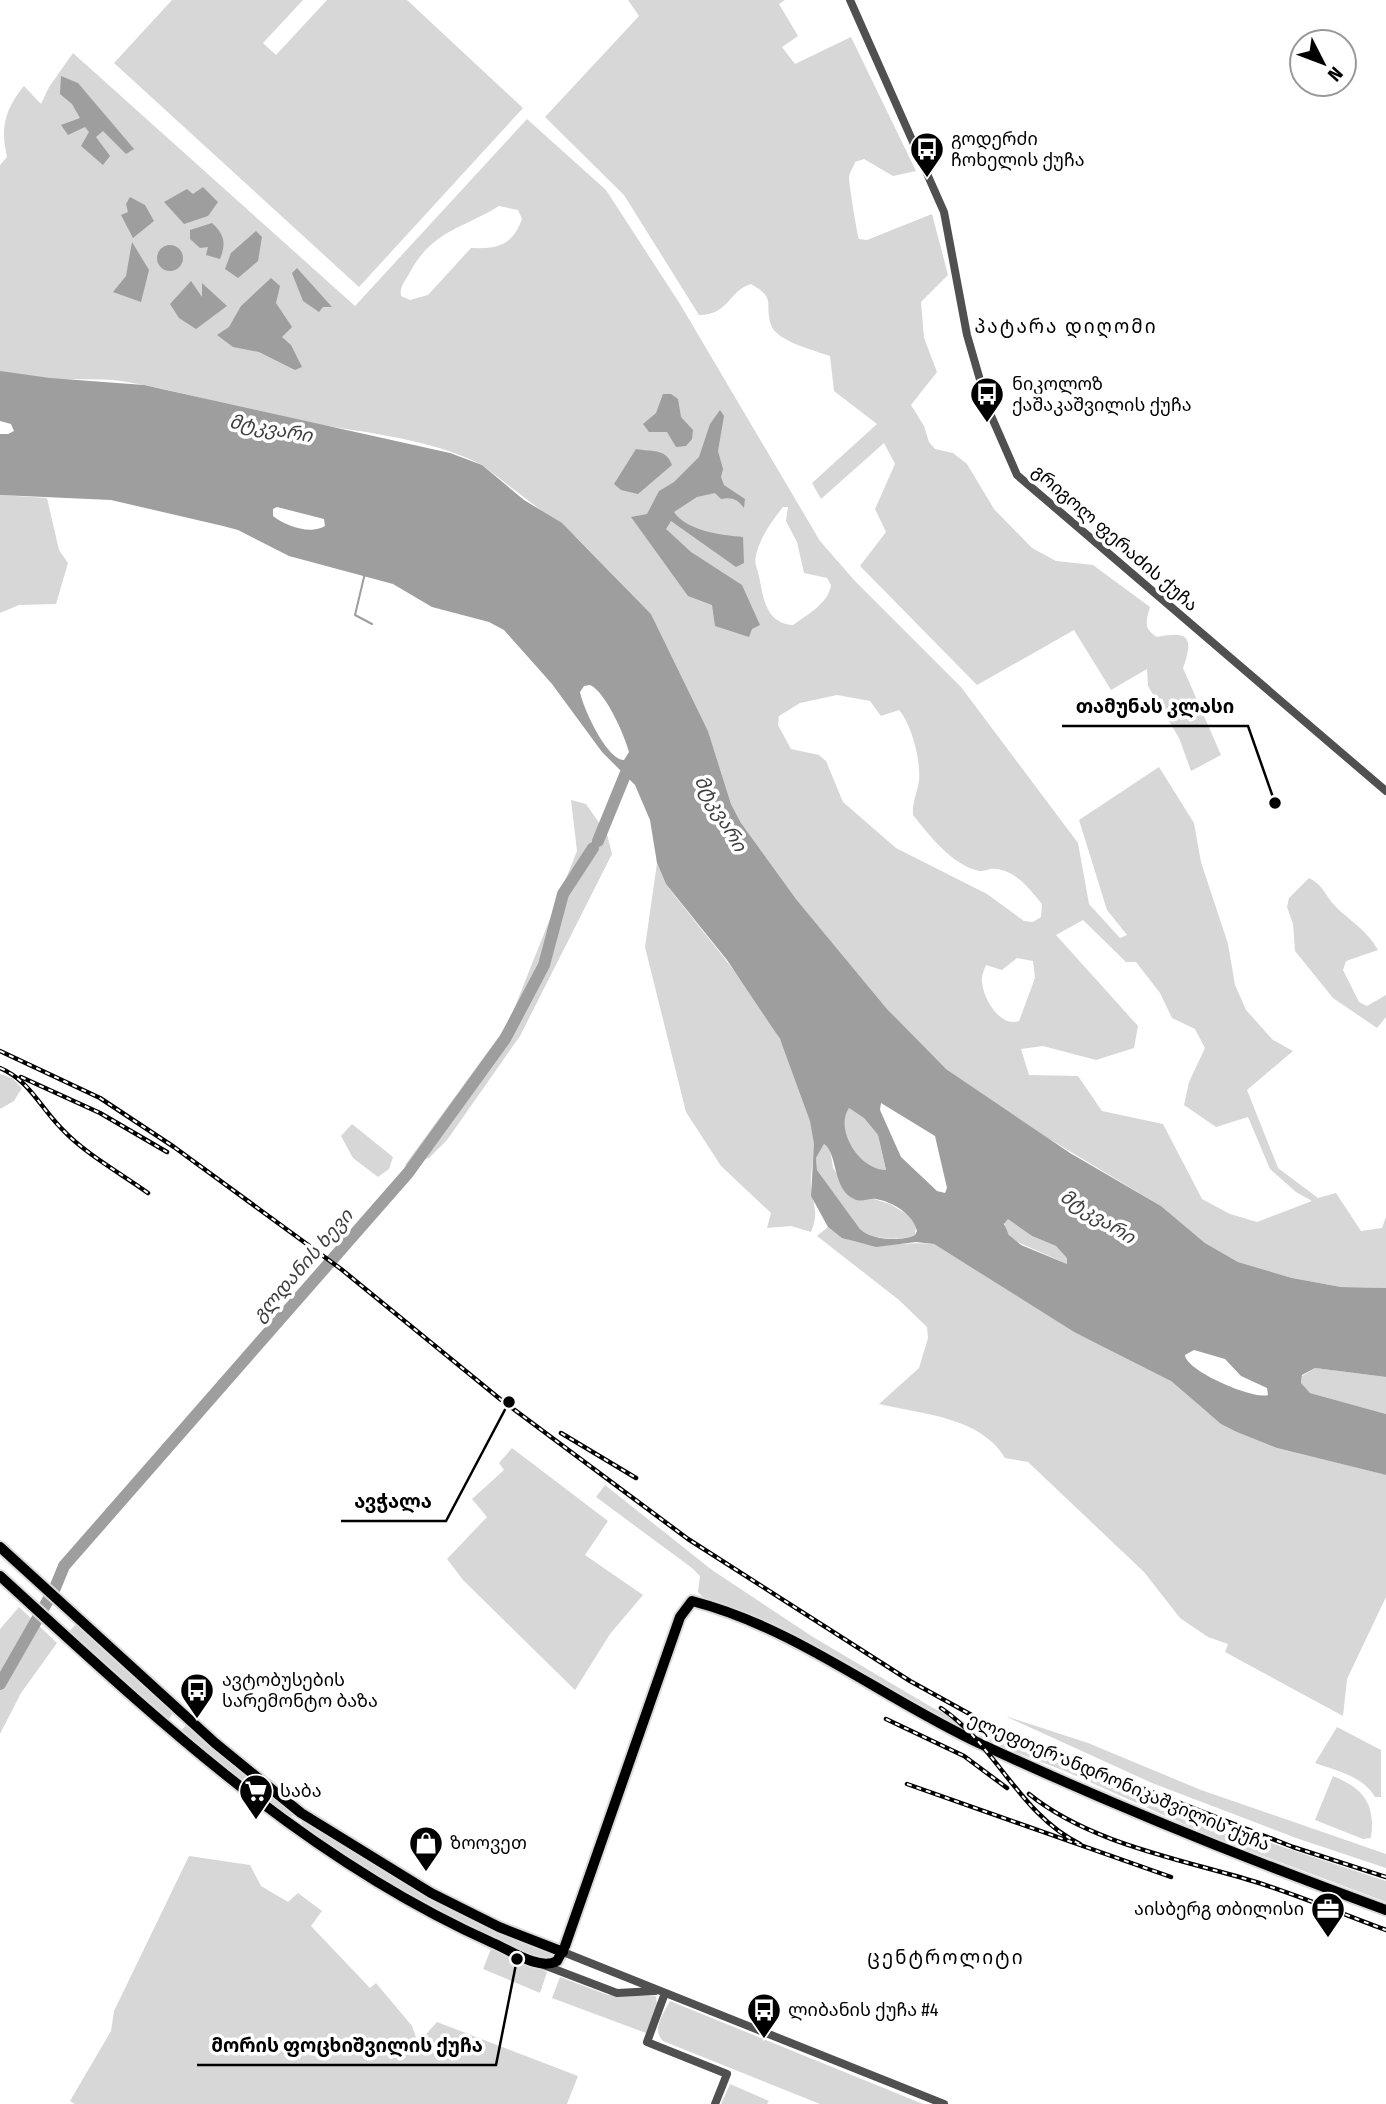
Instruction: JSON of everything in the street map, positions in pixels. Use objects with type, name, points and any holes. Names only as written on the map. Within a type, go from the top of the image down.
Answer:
[{"type":"main road","points":[[0,1576],[244,1793],[291,1827],[400,1895],[481,1938],[540,1964],[551,1964],[563,1952],[499,1927],[431,1893],[302,1814],[215,1743],[1,1551]]},
{"type":"main road","name":"ელეფთერ ანდრონიკაშვილის ქუჩა","points":[[563,1952],[680,1617],[692,1601],[745,1620],[796,1643],[981,1744],[1250,1858],[1386,1910]]},
{"type":"street","name":"გრიგოლ ფერაძის ქუჩა","points":[[850,0],[944,212],[971,348],[989,411],[1017,475],[1386,791]]},
{"type":"street","points":[[563,1952],[944,2104]]},
{"type":"street","points":[[540,1964],[595,1987],[617,1993],[661,1992]]},
{"type":"street","points":[[595,1987],[607,1981],[603,1968]]},
{"type":"street","points":[[661,1992],[647,2042],[727,2074],[715,2104]]},
{"type":"shaded area","points":[[172,0],[303,0],[263,43],[276,55],[327,0],[407,0],[523,108],[359,287],[114,63]]},
{"type":"shaded area","points":[[628,0],[785,0],[779,4],[798,36],[782,47],[795,64],[851,37],[916,171],[893,176],[864,159],[855,162],[849,178],[859,239],[867,240],[932,214],[948,275],[921,302],[924,338],[937,372],[911,405],[924,426],[929,442],[935,449],[953,453],[967,464],[994,509],[1032,548],[1056,561],[1093,565],[1150,607],[1147,616],[1149,631],[1157,637],[1176,635],[1186,639],[1188,650],[1183,668],[1221,755],[1191,771],[1179,738],[1148,686],[1147,669],[1111,690],[1074,630],[977,685],[860,566],[886,532],[875,509],[895,464],[884,443],[821,499],[812,483],[877,424],[834,391],[830,356],[797,345],[774,331],[767,298],[751,284],[743,287],[717,311],[699,315],[624,195],[545,117],[639,16]]},
{"type":"shaded area","points":[[73,53],[355,306],[527,119],[606,190],[680,304],[820,541],[855,581],[961,687],[1078,843],[1089,904],[1120,938],[1127,935],[1107,910],[1079,820],[1159,767],[1194,823],[1201,862],[1228,944],[1235,985],[1246,1010],[1273,1040],[1293,1051],[1247,1090],[1278,1168],[1318,1198],[1336,1193],[1361,1231],[1382,1228],[1386,1217],[1386,1288],[1341,1287],[1292,1278],[1238,1262],[1205,1243],[1161,1206],[1046,1137],[946,1069],[929,1054],[887,1009],[796,899],[741,823],[731,804],[708,731],[651,614],[576,537],[482,465],[460,455],[414,441],[292,420],[143,385],[106,380],[29,378],[0,371],[0,165],[7,157],[4,128],[8,111],[24,86],[41,104],[49,87]],"holes":[[[499,206],[518,210],[522,219],[514,235],[503,244],[489,248],[471,248],[428,295],[410,300],[401,296],[405,281],[428,247],[449,232]],[[783,507],[788,507],[786,521],[797,542],[804,573],[827,578],[831,585],[822,603],[793,625],[771,615],[762,592],[756,555],[767,530]],[[837,695],[870,701],[881,716],[899,710],[912,734],[919,764],[913,815],[942,848],[960,863],[979,871],[1003,870],[1016,877],[1042,904],[1041,917],[1033,922],[1024,921],[987,894],[896,848],[843,802],[826,761],[819,755],[791,749],[778,725],[779,716],[800,703]],[[1083,920],[1126,962],[1136,962],[1160,993],[1172,1018],[1195,1029],[1205,1048],[1189,1082],[1184,1105],[1216,1127],[1248,1117],[1270,1169],[1296,1192],[1312,1201],[1257,1222],[1230,1214],[1202,1199],[1163,1124],[1102,1111],[1078,1076],[1029,1075],[1021,1049],[1043,1046],[1096,1060],[1134,1048],[1138,1026],[1056,935]],[[1017,958],[1033,961],[1035,978],[1019,1021],[1006,1020],[989,1004],[982,980],[986,965],[1002,970]]]},
{"type":"shaded area","points":[[0,495],[47,498],[59,550],[68,563],[56,604],[19,605],[0,613]]},
{"type":"shaded area","points":[[571,800],[586,804],[607,834],[612,854],[520,1036],[447,1140],[429,1158],[405,1165],[508,1024],[577,851]]},
{"type":"shaded area","points":[[657,863],[666,884],[758,1004],[795,1071],[808,1106],[814,1143],[811,1188],[815,1217],[811,1232],[791,1226],[767,1228],[771,1213],[721,1166],[686,1112],[645,947]]},
{"type":"shaded area","points":[[1309,878],[1321,887],[1335,906],[1364,932],[1378,950],[1346,961],[1343,970],[1359,1002],[1367,1006],[1386,995],[1386,1017],[1377,1028],[1333,998],[1295,951],[1293,924],[1287,907],[1289,898]]},
{"type":"shaded area","points":[[0,1074],[12,1078],[22,1088],[14,1101],[0,1109]]},
{"type":"shaded area","points":[[849,1108],[864,1118],[878,1135],[886,1171],[867,1164],[852,1147],[844,1127]]},
{"type":"shaded area","points":[[352,1124],[393,1157],[389,1169],[378,1177],[353,1158],[341,1136]]},
{"type":"shaded area","points":[[824,1144],[830,1149],[833,1168],[854,1199],[874,1199],[890,1204],[908,1215],[916,1226],[915,1235],[886,1238],[865,1233],[860,1229],[817,1170],[816,1158]]},
{"type":"shaded area","points":[[1005,1219],[1011,1219],[1032,1236],[1056,1246],[1068,1258],[1067,1264],[1013,1240],[1005,1228]]},
{"type":"shaded area","points":[[828,1227],[841,1236],[866,1244],[934,1244],[1074,1332],[1152,1368],[1207,1412],[1277,1448],[1386,1475],[1386,1597],[1347,1679],[1343,1716],[1225,1652],[1228,1644],[1208,1637],[1180,1618],[1144,1572],[1028,1462],[1005,1458],[994,1444],[981,1434],[949,1419],[879,1404],[919,1368],[928,1338],[927,1327],[899,1300],[817,1236]]},
{"type":"shaded area","points":[[1315,1368],[1386,1377],[1386,1414],[1310,1393],[1301,1384],[1302,1376]]},
{"type":"shaded area","points":[[512,1448],[608,1521],[585,1555],[643,1595],[610,1634],[575,1690],[463,1580],[447,1559],[487,1517],[472,1499],[504,1470],[499,1463]]},
{"type":"shaded area","points":[[605,1485],[712,1570],[813,1637],[933,1708],[1062,1765],[1149,1795],[1262,1840],[1386,1881],[1386,1902],[1215,1838],[1065,1771],[988,1742],[792,1634],[704,1598],[698,1592],[700,1576],[692,1568],[596,1497]]},
{"type":"shaded area","points":[[19,1607],[57,1643],[21,1693],[0,1734],[0,1629]]},
{"type":"shaded area","points":[[76,1624],[173,1712],[169,1719],[69,1632]]},
{"type":"shaded area","points":[[1005,1716],[1088,1743],[1201,1790],[1386,1854],[1386,1868],[1296,1838],[1152,1783]]},
{"type":"shaded area","points":[[187,1724],[294,1814],[289,1820],[180,1732]]},
{"type":"shaded area","points":[[1337,1727],[1381,1750],[1381,1797],[1375,1797],[1357,1779],[1315,1763]]},
{"type":"shaded area","points":[[1333,1776],[1352,1786],[1365,1799],[1371,1816],[1371,1838],[1363,1839],[1315,1820]]},
{"type":"shaded area","points":[[304,1820],[554,1957],[534,1956],[504,1945],[427,1906],[299,1827]]},
{"type":"shaded area","points":[[189,1856],[250,1865],[261,1886],[288,1902],[298,1893],[322,1911],[311,1926],[370,1988],[376,1983],[412,2026],[418,2043],[437,2022],[578,2076],[567,2104],[75,2104],[70,2101],[111,2031],[114,2011]]},
{"type":"shaded area","points":[[491,1949],[547,1972],[540,1993],[483,1969]]},
{"type":"shaded area","points":[[560,1977],[608,1995],[656,1996],[657,2005],[646,2033],[552,1998]]},
{"type":"shaded area","points":[[670,2001],[923,2104],[820,2104],[663,2041],[658,2026]]},
{"type":"shaded area","points":[[730,2084],[769,2101],[767,2104],[721,2104]]},
{"type":"water","points":[[61,76],[78,83],[134,149],[126,154],[103,131],[96,137],[110,156],[103,165],[81,146],[89,132],[85,127],[68,135],[61,125],[80,118],[72,104],[60,94]]},
{"type":"water","points":[[203,187],[218,202],[208,216],[184,224],[164,202],[187,189],[193,194]]},
{"type":"water","points":[[130,197],[145,205],[154,221],[133,238],[121,215],[128,212],[126,204]]},
{"type":"water","points":[[212,223],[223,239],[220,259],[206,255],[208,247],[200,248],[190,239],[190,230]]},
{"type":"water","points":[[256,231],[262,237],[258,261],[238,278],[225,269],[231,253]]},
{"type":"water","points":[[132,242],[149,270],[141,302],[113,292],[126,276]]},
{"type":"water","points":[[170,245],[179,249],[183,258],[179,267],[170,271],[161,267],[157,258],[161,249]]},
{"type":"water","points":[[297,268],[332,307],[323,307],[319,312],[303,301],[292,273]]},
{"type":"water","points":[[271,278],[280,286],[276,303],[292,327],[282,337],[291,345],[302,367],[295,370],[259,352],[233,347],[217,335],[229,327],[241,306]]},
{"type":"water","points":[[191,281],[202,297],[202,283],[227,306],[196,329],[179,318],[170,304]]},
{"type":"water","name":"მტკვარი","points":[[0,371],[50,378],[144,385],[450,453],[482,465],[524,500],[562,523],[651,614],[708,731],[731,804],[741,823],[796,899],[887,1009],[946,1069],[1070,1153],[1161,1206],[1205,1243],[1238,1262],[1292,1278],[1341,1287],[1386,1288],[1386,1377],[1315,1368],[1302,1375],[1301,1383],[1310,1393],[1386,1414],[1386,1475],[1277,1448],[1221,1424],[1171,1381],[1074,1332],[934,1244],[916,1242],[876,1247],[842,1238],[828,1227],[811,1196],[814,1144],[810,1121],[780,1039],[727,960],[666,884],[657,863],[650,820],[635,785],[602,752],[552,684],[504,630],[489,622],[432,607],[393,584],[289,556],[238,530],[111,500],[0,495],[0,434],[14,431],[11,424],[0,421]],"holes":[[[277,507],[324,519],[325,526],[312,530],[291,526],[273,516],[273,509]],[[590,685],[608,705],[629,752],[624,760],[617,758],[603,743],[580,692],[584,686]],[[881,1103],[935,1136],[947,1188],[945,1193],[937,1191],[901,1157],[880,1110]],[[849,1108],[864,1118],[878,1135],[886,1170],[876,1168],[859,1156],[847,1137],[845,1127]],[[824,1144],[832,1155],[839,1180],[847,1194],[857,1200],[876,1199],[895,1206],[911,1219],[917,1231],[915,1235],[902,1239],[886,1239],[865,1233],[817,1170],[816,1158]],[[1008,1219],[1032,1236],[1056,1246],[1067,1258],[1067,1264],[1021,1245],[1009,1235],[1004,1224]],[[1194,1350],[1225,1359],[1241,1376],[1267,1388],[1268,1395],[1236,1389],[1208,1376],[1188,1362],[1185,1355]]]},
{"type":"water","points":[[663,394],[671,394],[678,399],[681,417],[693,430],[692,439],[686,446],[676,447],[667,432],[649,432],[643,424],[656,413]]},
{"type":"water","points":[[720,410],[724,416],[718,451],[723,469],[721,477],[724,485],[745,499],[744,508],[737,501],[721,499],[715,493],[697,497],[674,512],[696,528],[743,537],[744,563],[736,567],[671,521],[666,529],[691,552],[742,585],[760,625],[752,629],[749,637],[715,626],[712,605],[688,596],[631,517],[647,514],[659,491],[674,482],[699,457],[710,424]]},
{"type":"water","points":[[636,449],[662,453],[672,465],[638,494],[621,490],[614,484]]},
{"type":"waterway","points":[[365,573],[355,615],[372,624]]},
{"type":"waterway","name":"გლდანის ხევი","points":[[598,841],[625,775],[635,762]]},
{"type":"waterway","name":"გლდანის ხევი","points":[[0,1684],[55,1588],[64,1566],[408,1173],[505,1039],[544,965],[563,894],[593,848]]},
{"type":"railway","points":[[0,1051],[100,1098],[174,1147],[341,1269],[500,1399],[688,1539],[910,1681],[977,1718],[1080,1764],[1293,1847],[1386,1877]]},
{"type":"railway","points":[[0,1068],[19,1079],[70,1137],[148,1193]]},
{"type":"railway","points":[[21,1077],[100,1113],[167,1152]]},
{"type":"railway","points":[[561,1433],[636,1478]]},
{"type":"railway","points":[[941,1708],[977,1741],[1040,1815],[1080,1844]]},
{"type":"railway","points":[[886,1719],[964,1756],[1007,1788]]},
{"type":"railway","points":[[907,1784],[1171,1877]]},
{"type":"railway","points":[[1029,1794],[1053,1811],[1108,1838],[1272,1887],[1386,1930]]},
{"type":"place","name":"გოდერძი ჩოხელის ქუჩა","points":[[927,179]]},
{"type":"place","name":"ნიკოლოზ ქაშაკაშვილის ქუჩა","points":[[987,424]]},
{"type":"place","name":"თამუნას კლასი","points":[[1275,803]]},
{"type":"place","name":"ავჭალა","points":[[509,1402]]},
{"type":"place","name":"ავტობუსების სარემონტო ბაზა","points":[[197,1720]]},
{"type":"place","name":"საბა","points":[[256,1821]]},
{"type":"place","name":"ზოოვეთ","points":[[426,1873]]},
{"type":"place","name":"აისბერგ თბილისი","points":[[1328,1939]]},
{"type":"place","name":"მორის ფოცხიშვილის ქუჩა","points":[[517,1959]]},
{"type":"place","name":"ლიბანის ქუჩა #4","points":[[764,2040]]},
{"type":"district","name":"პატარა დიღომი","points":[[1066,326]]},
{"type":"district","name":"ცენტროლიტი","points":[[946,1957]]}]
